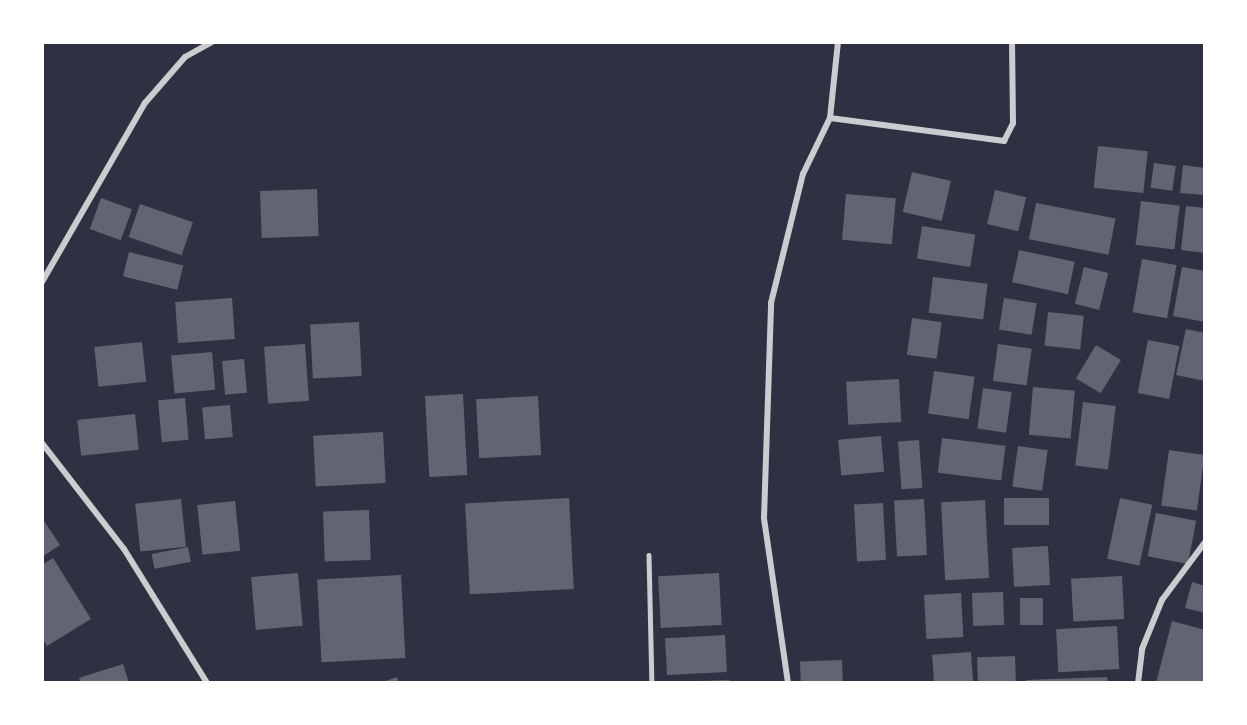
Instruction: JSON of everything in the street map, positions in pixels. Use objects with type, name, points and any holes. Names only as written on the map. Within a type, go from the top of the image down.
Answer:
[{"type":"street","points":[[42,282],[145,103],[185,57],[212,42]]},
{"type":"street","points":[[788,683],[764,518],[771,303],[803,174],[830,118],[838,42]]},
{"type":"street","points":[[830,118],[1004,141],[1013,123],[1012,42]]},
{"type":"street","points":[[42,443],[124,549],[207,683]]},
{"type":"street","points":[[1138,683],[1142,649],[1162,600],[1205,544]]},
{"type":"lane","points":[[649,555],[652,683]]},
{"type":"building","points":[[1098,146],[1148,151],[1143,193],[1094,188]]},
{"type":"building","points":[[1154,163],[1176,166],[1172,191],[1151,188]]},
{"type":"building","points":[[1183,165],[1205,168],[1205,195],[1180,193]]},
{"type":"building","points":[[912,172],[951,181],[942,221],[903,212]]},
{"type":"building","points":[[317,189],[319,236],[262,238],[260,191]]},
{"type":"building","points":[[995,190],[1026,197],[1018,231],[987,224]]},
{"type":"building","points":[[846,194],[896,198],[892,244],[842,240]]},
{"type":"building","points":[[101,198],[132,209],[121,240],[90,229]]},
{"type":"building","points":[[1141,201],[1180,206],[1174,249],[1136,245]]},
{"type":"building","points":[[1036,203],[1116,218],[1108,255],[1029,239]]},
{"type":"building","points":[[140,204],[193,222],[182,255],[129,237]]},
{"type":"building","points":[[1186,206],[1205,208],[1205,253],[1181,250]]},
{"type":"building","points":[[922,226],[975,234],[970,267],[917,259]]},
{"type":"building","points":[[1019,250],[1075,262],[1068,294],[1012,282]]},
{"type":"building","points":[[129,252],[183,266],[177,290],[123,276]]},
{"type":"building","points":[[1142,259],[1176,265],[1167,318],[1133,312]]},
{"type":"building","points":[[1084,267],[1108,273],[1099,310],[1075,304]]},
{"type":"building","points":[[1182,267],[1205,271],[1205,322],[1173,316]]},
{"type":"building","points":[[933,277],[988,284],[983,319],[929,313]]},
{"type":"building","points":[[232,298],[235,339],[178,343],[175,302]]},
{"type":"building","points":[[1004,298],[1037,303],[1032,335],[999,330]]},
{"type":"building","points":[[1048,312],[1084,316],[1080,350],[1044,346]]},
{"type":"building","points":[[912,318],[942,322],[937,359],[907,355]]},
{"type":"building","points":[[359,322],[362,376],[313,378],[310,325]]},
{"type":"building","points":[[1186,329],[1205,333],[1205,381],[1176,375]]},
{"type":"building","points":[[1148,340],[1179,346],[1169,399],[1138,393]]},
{"type":"building","points":[[142,342],[146,382],[98,387],[94,347]]},
{"type":"building","points":[[305,344],[309,401],[268,404],[264,347]]},
{"type":"building","points":[[998,344],[1032,349],[1027,385],[993,381]]},
{"type":"building","points":[[1096,345],[1121,360],[1101,393],[1076,378]]},
{"type":"building","points":[[212,352],[215,390],[174,393],[171,356]]},
{"type":"building","points":[[244,359],[247,393],[225,395],[222,361]]},
{"type":"building","points":[[934,371],[975,377],[969,419],[928,414]]},
{"type":"building","points":[[899,379],[901,422],[848,425],[846,382]]},
{"type":"building","points":[[1033,387],[1075,391],[1071,438],[1029,435]]},
{"type":"building","points":[[983,388],[1012,392],[1006,433],[977,429]]},
{"type":"building","points":[[463,394],[467,475],[429,477],[425,396]]},
{"type":"building","points":[[538,396],[541,455],[479,458],[476,399]]},
{"type":"building","points":[[185,398],[189,440],[162,442],[158,400]]},
{"type":"building","points":[[1083,402],[1116,406],[1108,470],[1075,466]]},
{"type":"building","points":[[230,405],[233,437],[205,439],[202,407]]},
{"type":"building","points":[[135,414],[139,450],[81,456],[77,420]]},
{"type":"building","points":[[383,432],[386,483],[316,487],[313,436]]},
{"type":"building","points":[[881,436],[884,472],[841,476],[838,440]]},
{"type":"building","points":[[942,438],[1006,446],[1001,481],[938,473]]},
{"type":"building","points":[[919,440],[922,488],[901,489],[898,441]]},
{"type":"building","points":[[1018,446],[1048,450],[1042,491],[1012,487]]},
{"type":"building","points":[[1169,450],[1205,455],[1197,510],[1161,505]]},
{"type":"building","points":[[569,498],[574,589],[470,594],[465,503]]},
{"type":"building","points":[[1004,498],[1049,498],[1049,525],[1004,525]]},
{"type":"building","points":[[1120,498],[1152,505],[1139,566],[1107,559]]},
{"type":"building","points":[[181,499],[186,547],[140,552],[135,504]]},
{"type":"building","points":[[924,499],[927,555],[897,556],[894,501]]},
{"type":"building","points":[[985,500],[989,578],[945,580],[941,502]]},
{"type":"building","points":[[235,501],[240,551],[202,555],[197,505]]},
{"type":"building","points":[[883,503],[886,560],[857,561],[854,505]]},
{"type":"building","points":[[369,510],[371,560],[325,562],[323,512]]},
{"type":"building","points":[[1156,513],[1196,521],[1188,564],[1148,556]]},
{"type":"building","points":[[42,518],[60,545],[42,557]]},
{"type":"building","points":[[1048,546],[1050,585],[1014,587],[1012,548]]},
{"type":"building","points":[[188,547],[191,562],[155,569],[152,554]]},
{"type":"building","points":[[53,558],[91,619],[47,646],[42,638],[42,565]]},
{"type":"building","points":[[298,573],[303,626],[256,630],[251,577]]},
{"type":"building","points":[[719,573],[722,625],[661,628],[658,576]]},
{"type":"building","points":[[401,575],[405,658],[321,662],[317,579]]},
{"type":"building","points":[[1122,576],[1124,619],[1073,622],[1071,579]]},
{"type":"building","points":[[1192,582],[1205,586],[1205,613],[1185,608]]},
{"type":"building","points":[[1003,592],[1004,625],[973,626],[972,593]]},
{"type":"building","points":[[961,593],[963,637],[926,639],[924,595]]},
{"type":"building","points":[[1020,598],[1043,598],[1043,625],[1020,625]]},
{"type":"building","points":[[1172,621],[1205,630],[1203,683],[1156,683]]},
{"type":"building","points":[[1117,626],[1119,669],[1058,672],[1056,629]]},
{"type":"building","points":[[725,635],[727,672],[667,675],[665,638]]},
{"type":"building","points":[[971,652],[973,683],[934,683],[932,655]]},
{"type":"building","points":[[1015,656],[1016,683],[978,683],[977,657]]},
{"type":"building","points":[[842,660],[843,683],[801,683],[800,661]]},
{"type":"building","points":[[123,664],[129,683],[81,683],[79,678]]},
{"type":"building","points":[[397,677],[399,683],[380,683]]},
{"type":"building","points":[[1107,677],[1108,683],[1026,683],[1026,680]]},
{"type":"building","points":[[729,680],[730,683],[698,683],[698,681]]}]
